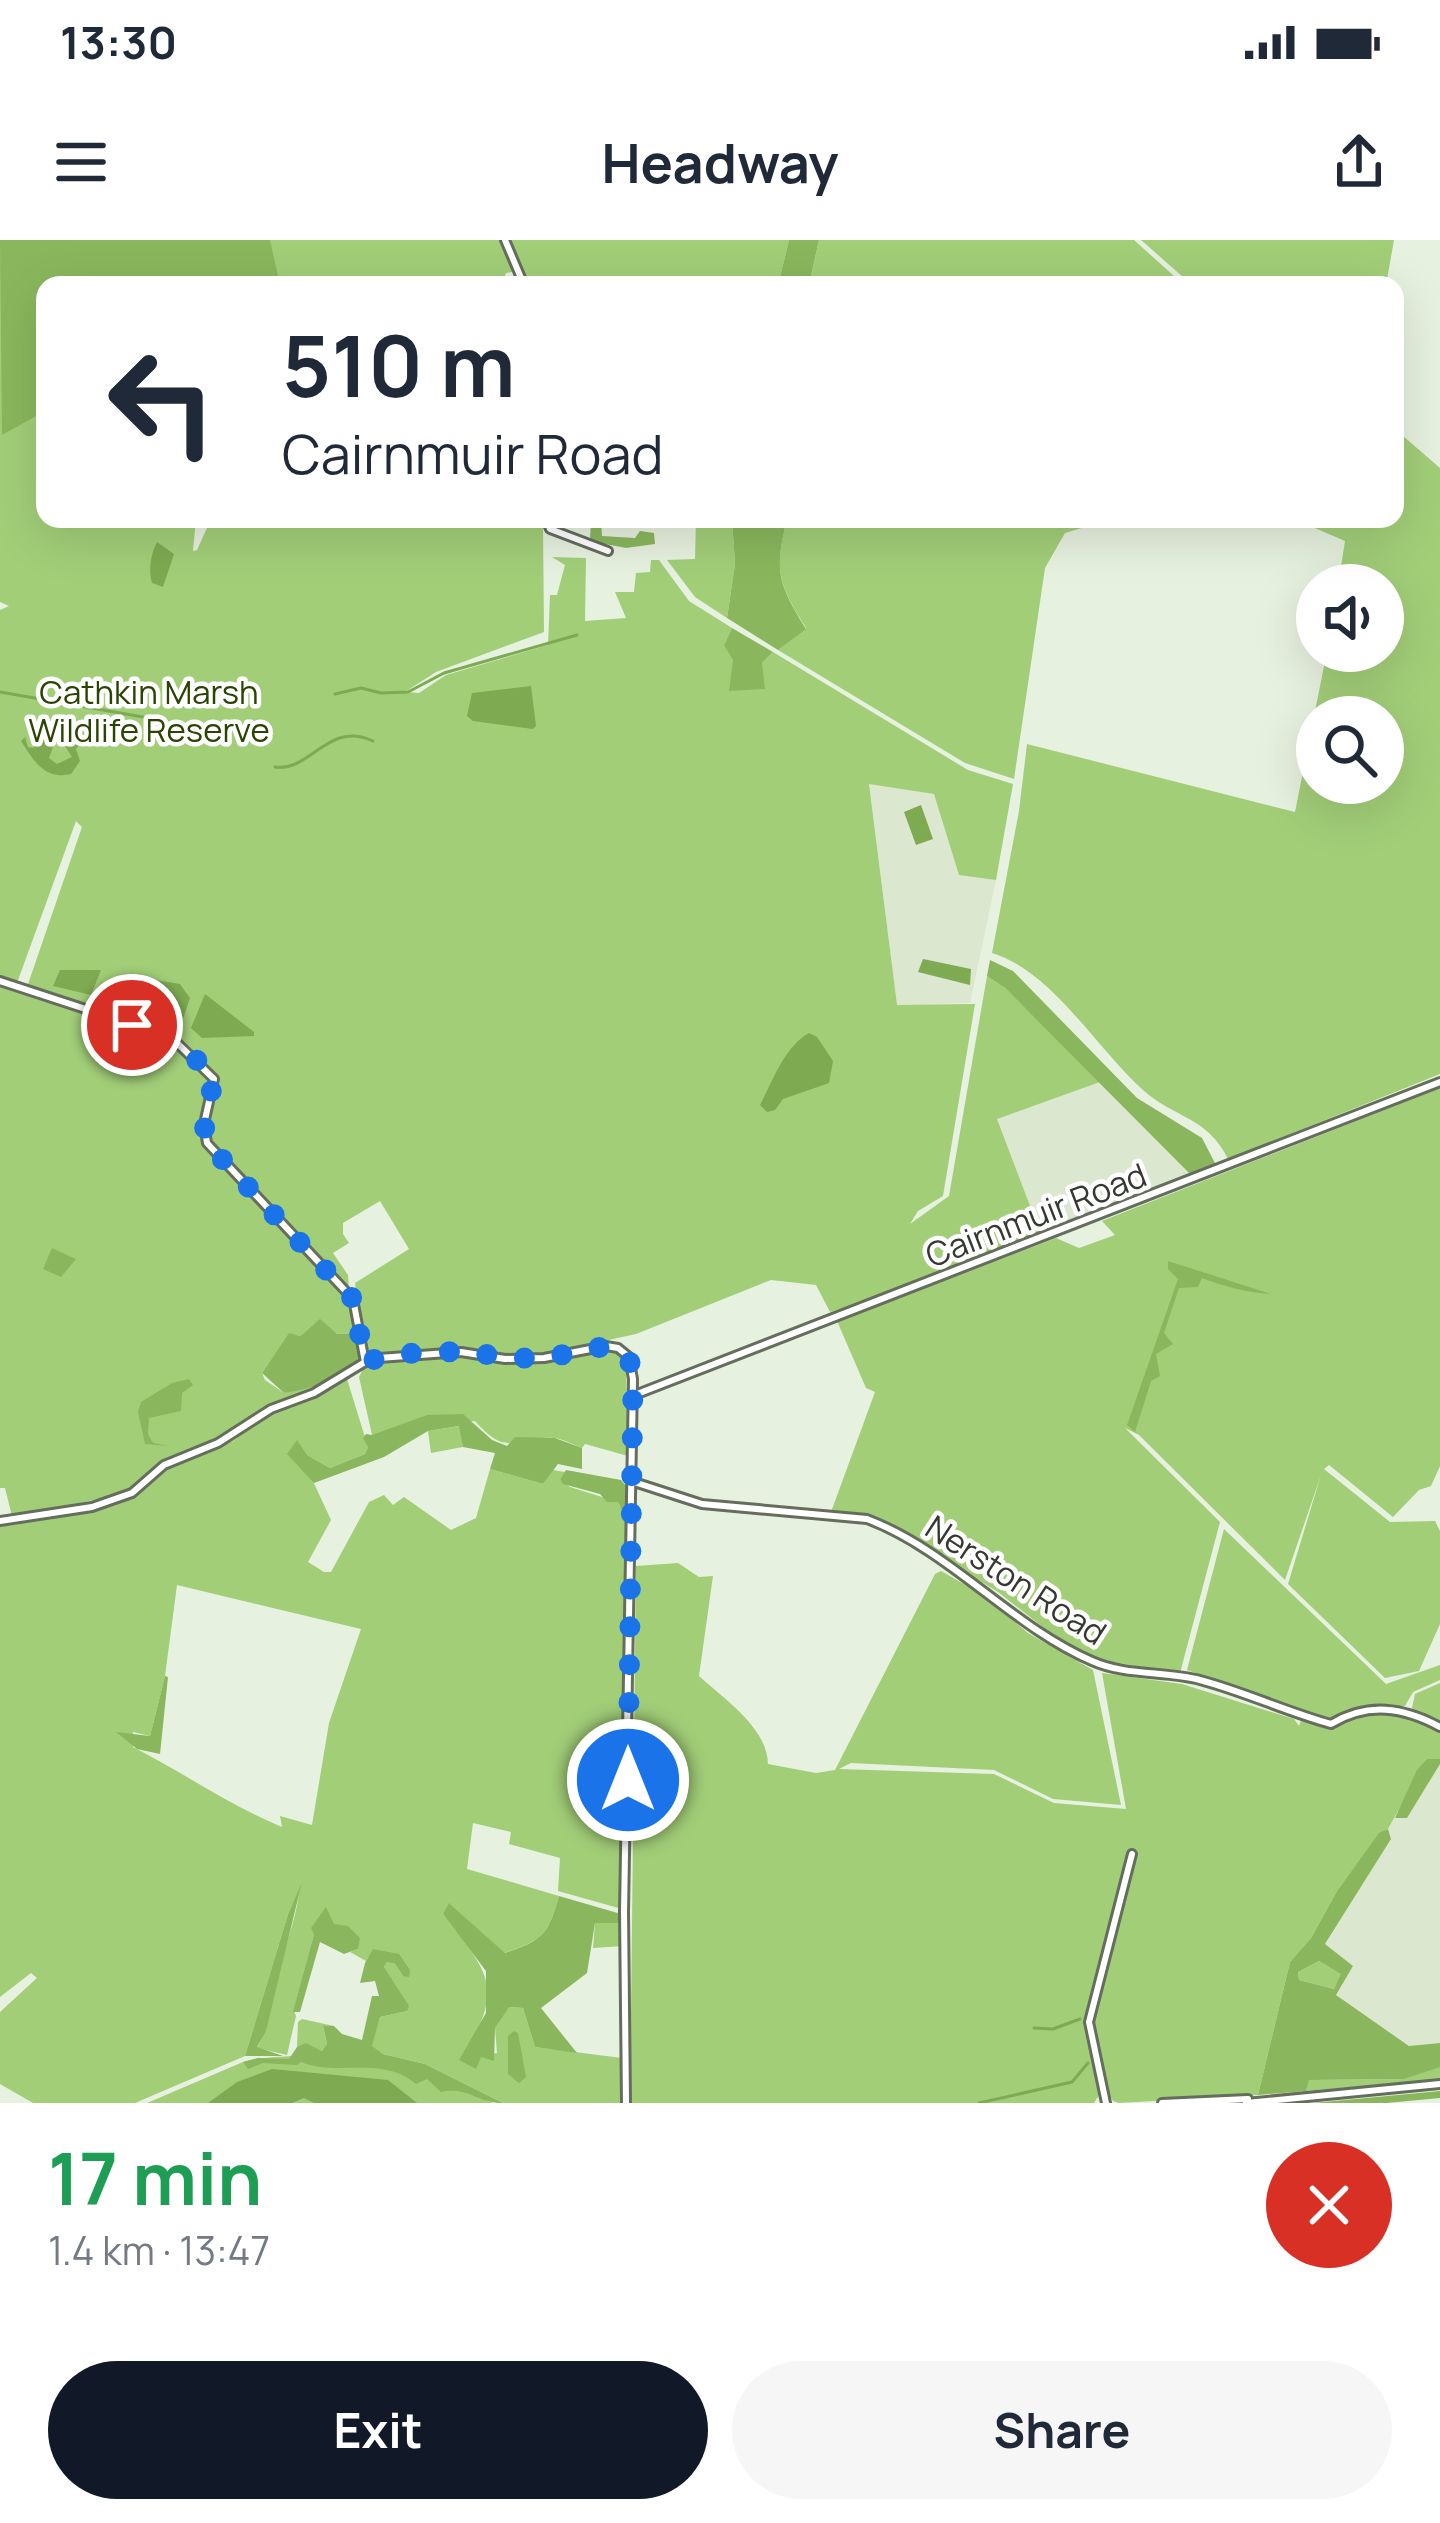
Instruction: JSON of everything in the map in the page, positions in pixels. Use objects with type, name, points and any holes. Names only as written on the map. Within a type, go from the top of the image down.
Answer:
[{"type":"street","points":[[505,240],[520,276]]},
{"type":"street","points":[[550,528],[608,551]]},
{"type":"street","points":[[0,981],[171,1037],[196,1058],[214,1079],[204,1124],[207,1143],[353,1299],[365,1362]]},
{"type":"street","name":"Cairnmuir Road","points":[[632,1396],[1440,1082]]},
{"type":"street","points":[[0,1521],[92,1507],[132,1493],[164,1465],[218,1443],[271,1408],[314,1393],[365,1362],[461,1352],[505,1359],[544,1358],[606,1346],[629,1357],[633,1379],[626,2103]]},
{"type":"street","points":[[633,1379],[647,1388]]},
{"type":"street","name":"Nerston Road","points":[[631,1481],[702,1504],[867,1519],[884,1525],[971,1578],[1044,1633],[1102,1665],[1198,1680],[1331,1724],[1348,1714],[1385,1708],[1440,1727]]},
{"type":"street","points":[[1106,2103],[1089,2022],[1132,1854]]},
{"type":"street","points":[[1162,2103],[1440,2084]]},
{"type":"street","points":[[1246,2103],[1270,2099]]},
{"type":"shaded area","points":[[0,240],[270,240],[278,276],[36,276],[36,416],[2,435]]},
{"type":"shaded area","points":[[789,240],[819,240],[811,276],[780,276]]},
{"type":"shaded area","points":[[591,528],[602,528],[602,536],[635,538],[640,531],[654,533],[655,544],[626,548],[590,541]]},
{"type":"shaded area","points":[[733,528],[785,528],[781,577],[806,629],[778,650],[727,618],[735,564]]},
{"type":"shaded area","points":[[157,542],[174,554],[163,587],[151,578]]},
{"type":"shaded area","points":[[732,628],[773,652],[762,663],[765,689],[729,691],[733,660],[724,645]]},
{"type":"shaded area","points":[[531,686],[533,729],[473,721],[467,716],[472,693]]},
{"type":"shaded area","points":[[39,736],[54,744],[49,758],[57,764],[72,757],[65,746],[80,744],[76,749],[80,761],[71,774],[54,774],[35,762],[21,741],[25,737],[33,748]]},
{"type":"shaded area","points":[[869,783],[935,794],[959,874],[996,880],[970,1003],[897,1006]]},
{"type":"shaded area","points":[[921,805],[933,839],[916,845],[904,812]]},
{"type":"shaded area","points":[[923,959],[971,969],[970,985],[918,972]]},
{"type":"shaded area","points":[[990,960],[1013,971],[1137,1098],[1202,1138],[1217,1167],[1193,1177],[1005,988],[987,976]]},
{"type":"shaded area","points":[[60,970],[101,970],[91,995],[53,986]]},
{"type":"shaded area","points":[[124,975],[180,984],[190,998],[182,1022],[138,1008],[119,996]]},
{"type":"shaded area","points":[[205,994],[254,1036],[202,1038],[191,1028]]},
{"type":"shaded area","points":[[809,1033],[833,1061],[829,1083],[783,1099],[767,1112],[760,1105],[775,1075],[793,1046]]},
{"type":"shaded area","points":[[1100,1082],[1193,1177],[1040,1232],[997,1119]]},
{"type":"shaded area","points":[[52,1248],[76,1259],[61,1277],[43,1269]]},
{"type":"shaded area","points":[[1168,1261],[1271,1294],[1202,1278],[1198,1287],[1179,1288],[1164,1333],[1173,1344],[1156,1354],[1160,1376],[1151,1381],[1135,1432],[1127,1425],[1178,1279],[1168,1269]]},
{"type":"shaded area","points":[[320,1319],[337,1334],[356,1333],[360,1356],[336,1377],[284,1393],[262,1373],[289,1333],[300,1336]]},
{"type":"shaded area","points":[[189,1379],[193,1385],[182,1393],[181,1411],[149,1418],[153,1443],[169,1446],[145,1444],[138,1412],[141,1402],[172,1383]]},
{"type":"shaded area","points":[[463,1414],[492,1440],[507,1446],[515,1437],[555,1438],[582,1448],[582,1469],[558,1464],[543,1484],[490,1469],[495,1453],[463,1447],[459,1426],[428,1431],[384,1457],[314,1483],[287,1454],[297,1440],[307,1455],[330,1468],[365,1454],[366,1434],[427,1415]]},
{"type":"shaded area","points":[[566,1470],[621,1480],[629,1489],[627,1519],[618,1502],[563,1484],[560,1479]]},
{"type":"shaded area","points":[[165,1676],[160,1754],[137,1749],[116,1732],[150,1736]]},
{"type":"shaded area","points":[[1427,1759],[1440,1759],[1440,1764],[1407,1818],[1395,1818],[1417,1770]]},
{"type":"shaded area","points":[[1440,1764],[1440,2043],[1410,2046],[1336,1995],[1353,1966],[1325,1945],[1391,1839],[1388,1829],[1395,1818],[1407,1818]]},
{"type":"shaded area","points":[[1388,1829],[1391,1839],[1325,1944],[1353,1966],[1336,1995],[1409,2046],[1440,2043],[1440,2067],[1404,2079],[1309,2080],[1306,2091],[1258,2095],[1290,1962],[1311,1938],[1337,1891],[1379,1833]],"holes":[[[1319,1961],[1341,1974],[1334,1989],[1299,1980],[1298,1972]]]},
{"type":"shaded area","points":[[302,1882],[266,2031],[257,2047],[283,2056],[245,2056],[288,1914]]},
{"type":"shaded area","points":[[559,1896],[621,1914],[622,1923],[595,1923],[587,1973],[541,2008],[577,2053],[535,2047],[523,2008],[509,2007],[495,2028],[494,2061],[481,2057],[476,2069],[459,2060],[486,2013],[486,1971],[443,1914],[449,1903],[505,1953],[542,1934]]},
{"type":"shaded area","points":[[326,1907],[334,1924],[348,1926],[360,1938],[358,1949],[344,1954],[320,1942],[300,2012],[293,2012],[314,1934],[311,1928]]},
{"type":"shaded area","points":[[373,1949],[399,1954],[410,1970],[409,1977],[395,1964],[387,1962],[384,1967],[409,2006],[407,2011],[380,2017],[372,2046],[383,2054],[425,2064],[503,2103],[458,2091],[441,2092],[427,2079],[416,2084],[403,2075],[374,2068],[329,2068],[301,2062],[263,2063],[248,2069],[243,2062],[289,2059],[306,2043],[322,2051],[327,2044],[323,2026],[334,2026],[362,2040],[372,1996],[379,1996],[375,1981],[360,1983]]},
{"type":"shaded area","points":[[514,2031],[526,2077],[519,2083],[508,2074],[508,2036]]},
{"type":"shaded area","points":[[272,2069],[388,2080],[417,2103],[314,2103],[304,2098],[292,2103],[208,2103],[237,2082]]},
{"type":"shaded area","points":[[1440,2091],[1440,2098],[1313,2103]]},
{"type":"green space","name":"Cathkin Marsh Wildlife Reserve","points":[[0,240],[502,240],[512,259],[512,272],[505,276],[36,276],[36,528],[195,528],[193,551],[207,528],[543,528],[544,632],[436,672],[405,692],[419,693],[446,675],[548,645],[550,595],[557,595],[565,565],[552,557],[586,558],[585,621],[626,618],[615,592],[634,592],[636,573],[650,572],[651,560],[659,560],[689,601],[732,628],[724,645],[762,663],[773,652],[968,770],[1013,784],[996,880],[959,875],[934,794],[869,784],[897,1005],[975,1004],[943,1196],[918,1211],[910,1224],[949,1196],[987,976],[1100,1082],[997,1119],[1040,1232],[884,1296],[830,1312],[816,1285],[771,1280],[636,1334],[540,1355],[473,1349],[366,1357],[355,1283],[409,1249],[380,1201],[343,1223],[349,1243],[333,1253],[348,1275],[349,1289],[210,1144],[207,1129],[219,1078],[181,1038],[27,987],[82,827],[76,821],[17,983],[0,976],[0,610],[9,606],[0,602]]},
{"type":"green space","points":[[508,240],[789,240],[780,276],[525,276]]},
{"type":"green space","points":[[819,240],[1134,240],[1174,276],[811,276]]},
{"type":"green space","points":[[1141,240],[1394,240],[1388,276],[1182,276]]},
{"type":"green space","points":[[1404,437],[1440,468],[1440,1074],[1228,1159],[1211,1134],[1143,1090],[1054,993],[1014,962],[992,953],[1027,744],[1295,812],[1297,804],[1404,804],[1404,696],[1318,696],[1323,672],[1404,672],[1404,564],[1341,564],[1345,541],[1315,528],[1404,528]]},
{"type":"green space","points":[[696,528],[733,528],[735,564],[727,618],[695,597],[667,560],[695,559]]},
{"type":"green space","points":[[785,528],[1082,528],[1065,533],[1045,568],[1014,779],[965,763],[778,650],[806,628],[781,576]]},
{"type":"green space","points":[[0,983],[177,1043],[210,1079],[199,1133],[203,1143],[351,1300],[356,1333],[337,1334],[313,1325],[300,1336],[289,1334],[262,1373],[265,1380],[284,1393],[319,1385],[258,1411],[234,1431],[174,1458],[129,1491],[13,1520],[5,1488],[0,1488]]},
{"type":"green space","points":[[1440,1088],[1440,1466],[1431,1486],[1419,1490],[1393,1517],[1329,1465],[1324,1469],[1390,1522],[1435,1521],[1440,1531],[1440,1624],[1419,1671],[1385,1678],[1288,1584],[1321,1475],[1285,1580],[1139,1435],[1125,1428],[1220,1522],[1180,1673],[1093,1659],[998,1592],[884,1522],[831,1512],[875,1392],[866,1388],[837,1321],[1056,1238],[1079,1248],[1115,1235],[1102,1221]]},
{"type":"green space","points":[[600,1350],[621,1353],[626,1361],[628,1456],[554,1438],[505,1443],[475,1421],[372,1435],[359,1377],[374,1361],[454,1354],[538,1361]]},
{"type":"green space","points":[[347,1379],[368,1447],[365,1454],[330,1468],[307,1455],[312,1479],[331,1520],[308,1562],[324,1572],[331,1572],[369,1502],[384,1495],[393,1505],[404,1497],[451,1530],[476,1518],[490,1469],[543,1484],[553,1470],[565,1472],[560,1479],[570,1487],[618,1502],[626,1513],[622,1909],[558,1891],[560,1858],[509,1844],[511,1832],[473,1823],[467,1869],[559,1896],[555,1909],[542,1934],[504,1953],[450,1904],[443,1914],[472,1952],[486,1983],[483,2015],[460,2060],[497,2053],[495,2028],[508,2007],[523,2008],[535,2047],[622,2058],[622,2103],[503,2103],[425,2064],[383,2054],[371,2046],[380,2017],[407,2011],[384,1967],[387,1962],[395,1964],[403,1976],[410,1970],[374,1949],[366,1961],[350,1952],[358,1949],[314,1934],[287,2055],[257,2048],[300,1887],[245,2056],[135,2103],[33,2103],[0,2084],[0,2012],[37,1978],[31,1973],[0,1997],[0,1526],[110,1507],[136,1496],[172,1466],[233,1441],[273,1411],[301,1403]],"holes":[[[177,1585],[361,1629],[329,1723],[312,1825],[280,1816],[282,1827],[133,1747],[133,1732],[150,1736],[165,1676]]]},
{"type":"green space","points":[[460,1426],[463,1447],[431,1453],[428,1431]]},
{"type":"green space","points":[[1224,1529],[1386,1684],[1440,1665],[1440,1680],[1413,1692],[1405,1706],[1348,1709],[1328,1720],[1187,1670]]},
{"type":"green space","points":[[678,1563],[699,1577],[713,1576],[699,1676],[753,1726],[768,1764],[816,1773],[835,1770],[935,1574],[941,1571],[985,1596],[1028,1633],[1093,1670],[1121,1805],[1053,1799],[994,1770],[851,1763],[839,1769],[994,1774],[1054,1803],[1126,1809],[1102,1673],[1182,1684],[1294,1719],[1299,1726],[1302,1718],[1330,1727],[1386,1711],[1440,1731],[1440,1759],[1427,1759],[1388,1829],[1379,1834],[1337,1891],[1311,1938],[1290,1962],[1258,2095],[1119,2103],[1107,2091],[1094,2103],[630,2103],[636,1566]]},
{"type":"green space","points":[[1440,1683],[1440,1721],[1412,1708],[1415,1694]]},
{"type":"green space","points":[[595,1923],[622,1923],[623,1946],[593,1948]]},
{"type":"green space","points":[[1319,1961],[1342,1974],[1334,1989],[1299,1980],[1298,1972]]},
{"type":"green space","points":[[302,2019],[334,2026],[323,2027],[327,2044],[322,2051],[306,2044],[297,2047]]},
{"type":"green space","points":[[305,2054],[446,2080],[493,2103],[147,2103],[243,2062]]},
{"type":"green space","points":[[1440,2067],[1440,2079],[1306,2091],[1308,2080],[1404,2079]]},
{"type":"waterway","points":[[335,694],[361,688],[408,692],[444,673],[577,635]]},
{"type":"waterway","points":[[0,692],[143,717]]},
{"type":"waterway","points":[[275,767],[299,762],[344,737],[373,741]]},
{"type":"waterway","points":[[1034,2028],[1053,2029],[1080,2019]]},
{"type":"waterway","points":[[979,2103],[1072,2082],[1088,2063]]},
{"type":"route","points":[[132,1025],[181,1043],[214,1079],[203,1136],[353,1299],[365,1362],[461,1352],[505,1359],[544,1358],[606,1346],[629,1357],[633,1379],[628,1780]]}]
